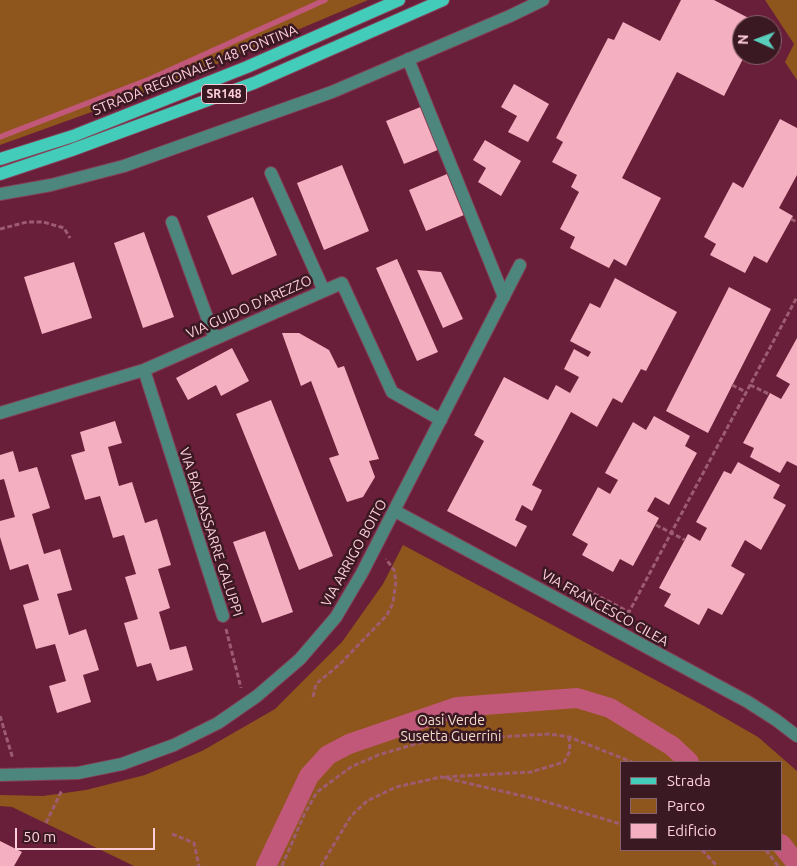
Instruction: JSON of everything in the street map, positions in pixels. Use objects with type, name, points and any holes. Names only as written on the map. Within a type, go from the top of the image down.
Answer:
[{"type":"main road","name":"STRADA REGIONALE 148 PONTINA","points":[[0,160],[73,136],[247,67],[399,0]]},
{"type":"main road","name":"SR148","points":[[0,174],[72,150],[254,83],[443,0]]},
{"type":"street","points":[[0,194],[51,185],[124,166],[332,92],[543,0]]},
{"type":"street","points":[[408,59],[504,297]]},
{"type":"street","points":[[272,173],[324,291]]},
{"type":"street","points":[[172,222],[215,339]]},
{"type":"street","name":"VIA ARRIGO BOITO","points":[[0,775],[78,773],[122,764],[174,745],[218,723],[246,704],[300,660],[336,617],[362,572],[520,265]]},
{"type":"street","name":"VIA GUIDO D'AREZZO","points":[[0,413],[144,370],[342,283],[392,392],[441,420]]},
{"type":"street","name":"VIA BALDASSARRE GALUPPI","points":[[144,370],[223,616]]},
{"type":"street","name":"VIA FRANCESCO CILEA","points":[[394,511],[748,702],[797,736]]},
{"type":"path","points":[[791,219],[797,222]]},
{"type":"path","points":[[0,229],[27,222],[43,222],[64,228],[70,238]]},
{"type":"path","points":[[587,590],[629,612],[797,297]]},
{"type":"path","points":[[732,385],[746,392]]},
{"type":"path","points":[[750,385],[769,394]]},
{"type":"path","points":[[656,525],[685,540]]},
{"type":"path","points":[[313,697],[316,684],[341,663],[387,615],[393,603],[396,581],[394,570],[386,559]]},
{"type":"path","name":"VIA BALDASSARRE GALUPPI","points":[[223,616],[246,704]]},
{"type":"path","points":[[0,716],[17,775]]},
{"type":"path","points":[[282,866],[304,815],[317,792],[351,767],[378,754],[426,741],[549,734],[569,737],[629,761]]},
{"type":"path","points":[[321,866],[351,816],[367,801],[396,786],[441,777],[531,772],[564,762],[570,751],[569,737]]},
{"type":"path","points":[[441,777],[540,800],[620,824]]},
{"type":"path","points":[[46,823],[62,790]]},
{"type":"path","points":[[172,834],[194,843],[199,866]]},
{"type":"path","points":[[703,851],[717,866]]},
{"type":"path","points":[[767,851],[778,866]]},
{"type":"green space","points":[[0,0],[368,0],[172,83],[0,145]]},
{"type":"green space","points":[[765,0],[797,0],[797,80],[785,62],[794,44],[782,26],[782,15],[775,15]]},
{"type":"green space","name":"Oasi Verde Susetta Guerrini","points":[[403,545],[704,706],[758,737],[797,771],[797,866],[134,866],[12,807],[0,806],[0,795],[43,796],[86,790],[145,775],[202,751],[275,709],[342,642],[383,584]]},
{"type":"building","points":[[681,0],[714,0],[743,15],[732,15],[732,65],[740,65],[724,96],[677,72],[622,178],[661,198],[626,266],[614,259],[609,268],[570,248],[575,237],[560,229],[579,192],[571,187],[577,175],[552,162],[563,142],[556,138],[608,38],[614,40],[623,22],[660,41]]},
{"type":"building","points":[[514,84],[549,104],[528,142],[508,132],[517,116],[501,107]]},
{"type":"building","points":[[423,106],[440,149],[404,164],[386,121]]},
{"type":"building","points":[[780,119],[797,128],[797,175],[779,208],[793,216],[767,263],[754,256],[745,273],[710,255],[716,244],[704,237],[733,182],[743,188]]},
{"type":"building","points":[[485,140],[521,161],[501,196],[478,182],[486,168],[473,160]]},
{"type":"building","points":[[342,165],[369,231],[324,250],[297,183]]},
{"type":"building","points":[[447,174],[464,215],[426,231],[409,190]]},
{"type":"building","points":[[253,197],[277,255],[232,275],[207,216]]},
{"type":"building","points":[[144,232],[174,317],[143,328],[114,243]]},
{"type":"building","points":[[397,259],[438,352],[417,361],[376,268]]},
{"type":"building","points":[[74,262],[92,318],[42,334],[24,277]]},
{"type":"building","points":[[417,270],[441,272],[463,319],[443,328]]},
{"type":"building","points":[[615,278],[677,312],[646,371],[641,369],[622,403],[613,398],[597,427],[571,412],[532,485],[542,490],[532,511],[522,505],[515,520],[527,526],[516,547],[447,511],[484,441],[474,435],[504,377],[548,400],[556,385],[570,393],[579,377],[564,369],[574,349],[588,357],[591,352],[570,341],[590,303],[600,308]]},
{"type":"building","points":[[729,287],[771,309],[708,433],[666,411]]},
{"type":"building","points":[[282,333],[299,333],[329,350],[338,368],[344,366],[379,459],[369,461],[375,477],[363,497],[347,502],[329,458],[339,455],[311,381],[301,386]]},
{"type":"building","points":[[797,338],[797,466],[787,461],[780,473],[750,457],[754,448],[743,443],[770,393],[781,399],[790,384],[776,376]]},
{"type":"building","points":[[232,348],[249,381],[221,396],[216,385],[188,400],[176,378]]},
{"type":"building","points":[[271,400],[333,556],[299,570],[236,414]]},
{"type":"building","points":[[654,416],[690,436],[685,446],[697,453],[669,505],[655,497],[647,511],[659,518],[633,566],[620,559],[613,572],[582,555],[588,544],[572,535],[598,487],[610,494],[618,480],[605,473],[633,422],[646,430]]},
{"type":"building","points":[[115,421],[122,443],[108,447],[119,486],[132,482],[145,523],[157,519],[171,565],[158,569],[170,608],[159,612],[170,650],[186,646],[193,670],[157,681],[151,663],[137,667],[124,623],[138,619],[125,577],[136,574],[124,535],[113,538],[100,496],[85,500],[71,455],[85,451],[80,432]]},
{"type":"building","points":[[13,451],[19,472],[37,467],[50,508],[32,514],[44,554],[60,549],[72,590],[57,594],[69,635],[86,629],[99,670],[83,675],[91,702],[57,713],[49,686],[66,681],[55,644],[36,649],[23,605],[39,600],[28,564],[10,570],[0,537],[0,521],[15,517],[4,479],[0,480],[0,455]]},
{"type":"building","points":[[738,462],[780,485],[773,498],[786,505],[761,550],[745,540],[731,566],[745,574],[722,615],[708,608],[699,625],[664,606],[671,594],[659,588],[688,534],[700,541],[707,528],[696,522],[724,471],[731,474]]},
{"type":"building","points":[[265,531],[293,612],[262,623],[233,542]]},
{"type":"building","points":[[0,841],[22,852],[14,866],[0,866]]},
{"type":"waterway","points":[[0,137],[150,79],[325,0]]},
{"type":"waterway","points":[[266,866],[309,776],[328,755],[349,744],[457,707],[577,698],[610,708],[672,746],[688,761]]},
{"type":"waterway","points":[[782,845],[797,864]]}]
